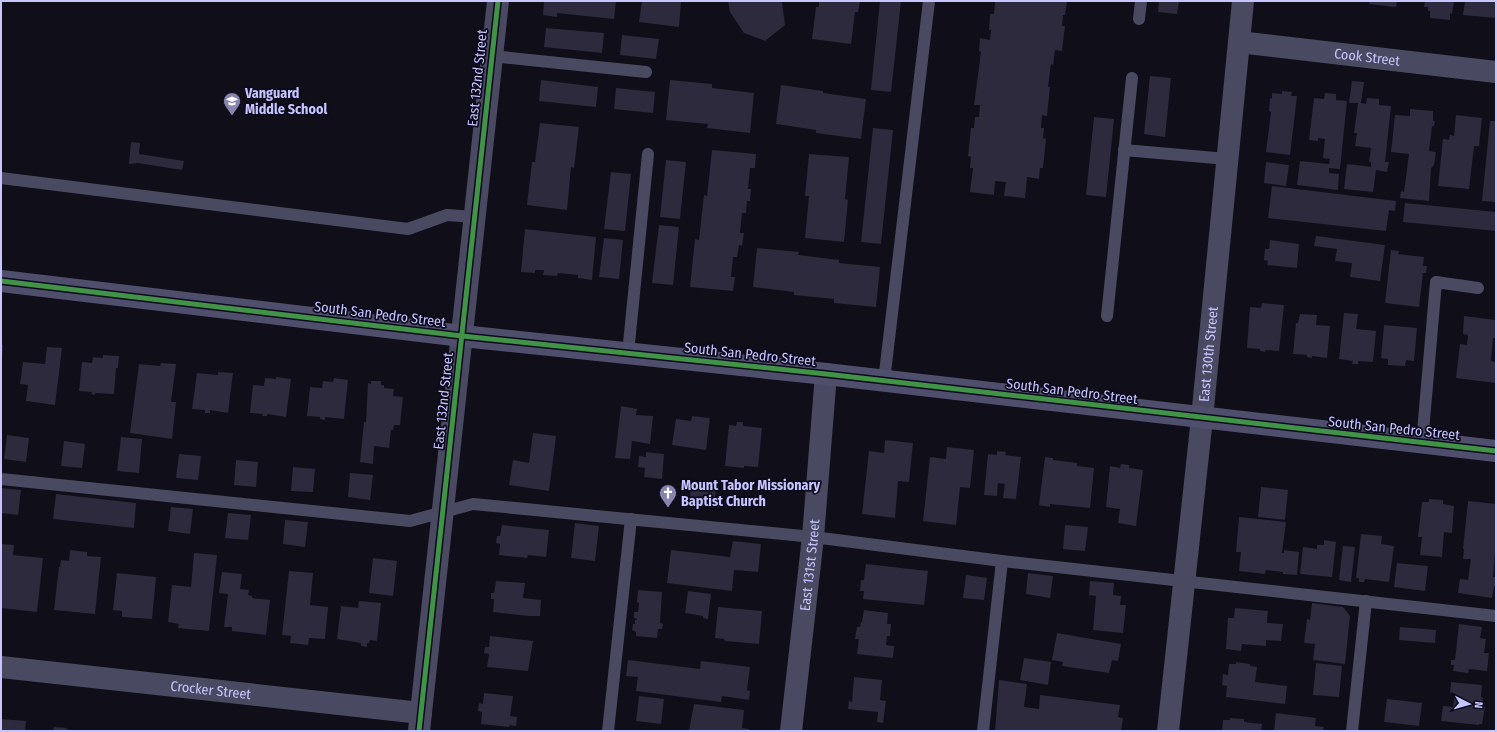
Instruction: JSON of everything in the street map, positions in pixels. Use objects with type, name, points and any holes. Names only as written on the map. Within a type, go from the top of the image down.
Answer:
[{"type":"street","name":"East 132nd Street","points":[[420,722],[498,1]]},
{"type":"street","name":"East 130th Street","points":[[1168,731],[1202,418],[1243,1]]},
{"type":"street","name":"Cook Street","points":[[1239,42],[1496,72]]},
{"type":"street","name":"South San Pedro Street","points":[[1,281],[462,336],[826,374],[1496,451]]},
{"type":"street","name":"East 131st Street","points":[[791,731],[813,537],[826,374]]},
{"type":"street","name":"Crocker Street","points":[[1,668],[420,722]]},
{"type":"lane","points":[[884,381],[929,1]]},
{"type":"lane","points":[[1139,18],[1141,1]]},
{"type":"lane","points":[[492,56],[646,72]]},
{"type":"lane","points":[[1108,316],[1132,78]]},
{"type":"lane","points":[[1124,150],[1227,159]]},
{"type":"lane","points":[[628,353],[648,154]]},
{"type":"lane","points":[[1,178],[408,229],[447,215],[475,217]]},
{"type":"lane","points":[[1422,443],[1436,282],[1478,288]]},
{"type":"lane","points":[[1,479],[410,521],[473,504],[813,537],[1002,562],[1496,616]]},
{"type":"lane","points":[[608,731],[631,519]]},
{"type":"lane","points":[[983,731],[1002,562]]},
{"type":"lane","points":[[1352,731],[1366,602]]},
{"type":"building","points":[[544,1],[616,1],[614,19],[557,13],[557,17],[543,15]]},
{"type":"building","points":[[642,1],[681,1],[679,27],[639,22]]},
{"type":"building","points":[[728,1],[780,1],[782,3],[785,25],[765,41],[744,33],[730,12]]},
{"type":"building","points":[[819,1],[860,1],[858,12],[855,12],[851,44],[812,39],[816,7],[819,7]]},
{"type":"building","points":[[880,1],[901,1],[891,92],[871,90]]},
{"type":"building","points":[[995,1],[1067,1],[1065,15],[1063,15],[1062,26],[1065,26],[1062,51],[1055,50],[1053,65],[1051,64],[1048,87],[1050,87],[1047,116],[1042,115],[1041,128],[1044,128],[1043,138],[1046,139],[1043,168],[1040,168],[1039,179],[1027,177],[1025,198],[1004,196],[1006,182],[995,181],[994,195],[970,192],[973,168],[970,168],[971,157],[968,156],[971,128],[974,128],[975,117],[979,117],[980,105],[974,105],[981,52],[979,51],[980,38],[990,40],[990,14],[994,14]]},
{"type":"building","points":[[1159,1],[1179,1],[1177,14],[1158,12]]},
{"type":"building","points":[[1370,1],[1397,1],[1396,7],[1369,4]]},
{"type":"building","points":[[1425,1],[1454,1],[1452,14],[1450,13],[1450,20],[1430,18],[1430,11],[1428,11],[1428,7],[1424,7]]},
{"type":"building","points":[[1465,1],[1496,1],[1496,18],[1463,15]]},
{"type":"building","points":[[546,28],[604,33],[602,53],[544,47]]},
{"type":"building","points":[[622,35],[659,39],[656,59],[620,55]]},
{"type":"building","points":[[1150,76],[1171,78],[1165,137],[1144,134]]},
{"type":"building","points":[[541,80],[598,87],[596,107],[539,101]]},
{"type":"building","points":[[670,80],[712,84],[712,88],[754,93],[750,133],[707,128],[708,124],[666,120]]},
{"type":"building","points":[[1352,81],[1364,82],[1361,103],[1366,104],[1367,98],[1379,99],[1379,105],[1391,106],[1385,162],[1389,162],[1387,172],[1376,170],[1373,192],[1344,189],[1347,164],[1371,167],[1371,162],[1369,162],[1371,148],[1355,146],[1357,133],[1354,133],[1358,103],[1349,103]]},
{"type":"building","points":[[781,85],[866,99],[861,139],[816,133],[816,130],[776,124]]},
{"type":"building","points":[[616,88],[655,92],[653,113],[614,109]]},
{"type":"building","points":[[1282,91],[1292,92],[1291,96],[1297,96],[1290,155],[1266,152],[1271,112],[1269,111],[1270,98],[1272,99],[1272,93],[1282,94]]},
{"type":"building","points":[[1325,93],[1336,94],[1336,100],[1347,101],[1340,169],[1329,168],[1329,173],[1339,174],[1338,190],[1297,185],[1300,161],[1329,164],[1330,159],[1323,158],[1325,139],[1318,138],[1318,141],[1309,140],[1314,98],[1324,99]]},
{"type":"building","points":[[1410,109],[1433,111],[1433,121],[1435,121],[1434,126],[1432,126],[1429,151],[1436,152],[1434,165],[1431,168],[1429,201],[1400,198],[1401,191],[1404,192],[1409,154],[1391,152],[1395,115],[1410,116]]},
{"type":"building","points":[[1456,115],[1482,118],[1479,146],[1474,146],[1469,189],[1438,186],[1443,139],[1449,140],[1450,135],[1454,136]]},
{"type":"building","points":[[1094,117],[1114,119],[1106,197],[1086,195]]},
{"type":"building","points":[[1490,121],[1496,121],[1496,202],[1482,201]]},
{"type":"building","points":[[540,123],[579,127],[574,168],[571,167],[567,210],[527,205],[532,162],[535,162]]},
{"type":"building","points":[[873,128],[893,130],[881,244],[861,242]]},
{"type":"building","points":[[131,142],[140,143],[139,154],[184,161],[182,170],[138,163],[129,164]]},
{"type":"building","points":[[712,150],[756,154],[755,168],[750,168],[748,189],[751,189],[750,201],[747,201],[746,213],[742,213],[740,233],[744,233],[742,246],[739,245],[737,257],[733,257],[731,277],[735,277],[733,291],[690,287],[695,239],[699,240],[704,195],[707,196]]},
{"type":"building","points":[[809,154],[849,157],[845,199],[848,200],[844,242],[805,238],[809,196],[805,196]]},
{"type":"building","points":[[666,160],[686,162],[680,219],[660,217]]},
{"type":"building","points":[[1266,162],[1289,165],[1286,186],[1264,183]]},
{"type":"building","points":[[611,172],[631,174],[625,231],[604,229]]},
{"type":"building","points":[[1272,186],[1396,201],[1395,211],[1389,210],[1386,231],[1268,218]]},
{"type":"building","points":[[1405,203],[1496,212],[1496,231],[1403,222]]},
{"type":"building","points":[[659,225],[679,227],[673,285],[652,283]]},
{"type":"building","points":[[525,229],[596,237],[592,280],[578,278],[578,275],[558,273],[557,276],[543,275],[544,270],[535,270],[535,273],[521,272]]},
{"type":"building","points":[[1316,236],[1385,245],[1380,281],[1350,277],[1352,263],[1335,261],[1337,249],[1314,246]]},
{"type":"building","points":[[604,238],[623,240],[619,279],[599,277]]},
{"type":"building","points":[[1270,240],[1299,244],[1297,268],[1267,265],[1268,261],[1264,260],[1265,249],[1269,249]]},
{"type":"building","points":[[757,248],[799,252],[798,255],[839,260],[839,263],[880,267],[876,307],[834,303],[834,299],[794,295],[794,292],[753,287]]},
{"type":"building","points":[[1391,250],[1399,251],[1398,254],[1424,257],[1423,266],[1427,266],[1426,273],[1423,273],[1419,307],[1385,303]]},
{"type":"building","points":[[1262,303],[1284,305],[1279,351],[1266,350],[1265,352],[1260,351],[1260,349],[1247,348],[1250,307],[1261,308]]},
{"type":"building","points":[[1344,313],[1358,314],[1356,329],[1376,331],[1373,362],[1358,361],[1358,364],[1352,364],[1353,361],[1339,359]]},
{"type":"building","points":[[1300,314],[1317,315],[1316,325],[1330,326],[1327,358],[1312,356],[1312,358],[1307,357],[1307,355],[1293,354],[1296,323],[1298,323]]},
{"type":"building","points":[[1464,316],[1496,320],[1496,338],[1493,338],[1491,361],[1496,362],[1495,383],[1456,378],[1460,344],[1467,345],[1468,335],[1463,334]]},
{"type":"building","points":[[1384,325],[1417,328],[1414,361],[1406,360],[1405,366],[1388,365],[1388,359],[1381,358]]},
{"type":"building","points":[[1,345],[3,345],[2,358],[1,358]]},
{"type":"building","points":[[47,347],[62,348],[55,405],[26,401],[28,385],[20,384],[23,362],[45,364]]},
{"type":"building","points":[[103,355],[119,356],[118,368],[116,368],[114,394],[95,393],[95,395],[91,394],[92,392],[79,391],[82,362],[92,363],[93,357],[103,358]]},
{"type":"building","points":[[161,363],[176,364],[171,402],[176,402],[172,439],[130,433],[139,364],[160,366]]},
{"type":"building","points":[[218,372],[233,373],[228,413],[210,410],[210,413],[205,413],[205,410],[192,409],[197,373],[218,375]]},
{"type":"building","points":[[276,377],[291,379],[286,417],[267,414],[267,416],[262,416],[263,414],[250,413],[253,385],[264,386],[265,378],[276,379]]},
{"type":"building","points":[[334,378],[348,380],[344,419],[325,417],[325,420],[320,419],[320,417],[307,416],[310,387],[322,388],[323,381],[333,382]]},
{"type":"building","points":[[371,381],[381,381],[381,385],[384,385],[384,388],[394,389],[393,396],[403,397],[400,425],[394,425],[393,430],[391,430],[389,448],[374,446],[373,464],[360,462],[364,422],[366,422],[368,383],[371,384]]},
{"type":"building","points":[[621,406],[637,409],[636,415],[653,416],[650,444],[632,441],[630,459],[615,458]]},
{"type":"building","points":[[692,416],[710,418],[706,450],[672,445],[676,419],[691,421]]},
{"type":"building","points":[[737,422],[743,422],[743,426],[762,428],[758,467],[744,466],[744,468],[725,466],[729,425],[736,426]]},
{"type":"building","points":[[533,433],[556,436],[549,491],[509,485],[513,460],[529,463]]},
{"type":"building","points":[[7,435],[29,438],[26,462],[4,459]]},
{"type":"building","points":[[121,437],[142,439],[139,473],[117,471]]},
{"type":"building","points":[[885,440],[913,443],[909,482],[898,481],[895,518],[862,514],[869,451],[884,453]]},
{"type":"building","points":[[64,441],[85,444],[82,468],[61,466]]},
{"type":"building","points":[[947,447],[974,450],[970,488],[960,487],[956,525],[923,521],[930,457],[946,459]]},
{"type":"building","points":[[997,451],[1006,452],[1005,455],[1021,457],[1016,499],[1003,498],[1005,484],[998,483],[997,496],[984,495],[988,454],[997,455]]},
{"type":"building","points":[[646,452],[664,454],[662,479],[644,477],[645,468],[638,467],[639,456],[646,457]]},
{"type":"building","points":[[179,454],[201,456],[198,480],[176,478]]},
{"type":"building","points":[[1045,457],[1053,458],[1053,460],[1077,463],[1077,466],[1094,468],[1090,508],[1050,504],[1050,507],[1039,505]]},
{"type":"building","points":[[236,460],[258,462],[256,487],[234,485]]},
{"type":"building","points":[[1121,464],[1129,465],[1129,468],[1143,470],[1136,526],[1118,523],[1120,509],[1106,507],[1110,466],[1120,468]]},
{"type":"building","points":[[293,467],[315,469],[313,492],[291,491]]},
{"type":"building","points":[[350,473],[373,475],[370,500],[348,497]]},
{"type":"building","points":[[692,481],[717,484],[713,508],[689,505]]},
{"type":"building","points":[[1261,487],[1288,490],[1285,520],[1258,517]]},
{"type":"building","points":[[1,488],[21,490],[18,515],[1,513]]},
{"type":"building","points":[[56,494],[136,503],[134,528],[53,519]]},
{"type":"building","points":[[1429,499],[1443,500],[1443,504],[1454,506],[1452,533],[1444,532],[1442,557],[1420,555],[1422,537],[1418,537],[1422,502],[1429,502]]},
{"type":"building","points":[[1468,501],[1496,504],[1496,552],[1493,577],[1496,577],[1496,586],[1494,586],[1492,598],[1458,593],[1460,579],[1468,580],[1471,559],[1463,559]]},
{"type":"building","points":[[171,507],[193,509],[190,534],[168,531]]},
{"type":"building","points":[[228,513],[251,515],[248,540],[225,538]]},
{"type":"building","points":[[1239,517],[1286,522],[1282,553],[1284,553],[1284,550],[1299,552],[1297,575],[1283,574],[1283,572],[1266,570],[1265,574],[1239,571],[1241,552],[1236,552]]},
{"type":"building","points":[[285,520],[308,522],[305,547],[283,544]]},
{"type":"building","points":[[575,523],[599,526],[595,561],[571,558]]},
{"type":"building","points":[[502,525],[549,530],[546,557],[528,555],[527,558],[499,555],[500,544],[496,543],[497,536],[500,536]]},
{"type":"building","points":[[1065,525],[1088,527],[1085,551],[1063,549]]},
{"type":"building","points":[[1361,534],[1382,536],[1381,544],[1394,546],[1389,582],[1365,579],[1364,582],[1359,582],[1359,578],[1356,578]]},
{"type":"building","points":[[1324,540],[1336,542],[1332,577],[1300,574],[1303,547],[1317,549],[1317,545],[1324,545]]},
{"type":"building","points":[[733,541],[761,544],[758,572],[734,570],[732,591],[667,583],[671,550],[730,557]]},
{"type":"building","points":[[1,544],[14,545],[13,555],[43,558],[37,612],[1,608]]},
{"type":"building","points":[[1343,546],[1355,547],[1351,582],[1339,580]]},
{"type":"building","points":[[70,550],[87,552],[87,556],[101,557],[95,614],[54,610],[59,567],[61,560],[69,561]]},
{"type":"building","points":[[194,553],[217,555],[209,631],[178,628],[179,624],[168,622],[172,585],[191,587]]},
{"type":"building","points":[[373,558],[397,561],[393,596],[369,593]]},
{"type":"building","points":[[1397,563],[1428,566],[1425,591],[1394,587]]},
{"type":"building","points":[[866,564],[928,571],[924,605],[863,599],[864,591],[860,591],[861,580],[864,580]]},
{"type":"building","points":[[289,571],[313,573],[310,605],[328,607],[325,639],[309,638],[308,645],[290,643],[291,636],[282,635]]},
{"type":"building","points":[[222,572],[242,574],[240,589],[249,590],[248,595],[252,596],[252,598],[270,600],[266,635],[232,631],[232,627],[224,627],[228,594],[219,593]]},
{"type":"building","points":[[117,573],[156,577],[152,619],[122,617],[122,611],[113,610]]},
{"type":"building","points":[[1028,573],[1053,576],[1050,598],[1026,594]]},
{"type":"building","points":[[966,575],[987,578],[984,600],[963,598]]},
{"type":"building","points":[[496,581],[525,583],[523,598],[541,600],[540,616],[493,612],[494,599],[491,599],[491,593],[494,593]]},
{"type":"building","points":[[1090,581],[1114,583],[1113,595],[1121,596],[1120,605],[1126,605],[1123,633],[1093,630],[1096,596],[1089,595]]},
{"type":"building","points":[[638,590],[662,592],[660,623],[663,624],[662,629],[658,629],[657,638],[636,636],[636,632],[632,630],[635,620],[637,620],[634,618],[634,612],[638,612]]},
{"type":"building","points":[[688,591],[711,594],[708,619],[703,618],[703,616],[685,613]]},
{"type":"building","points":[[359,601],[381,603],[377,641],[370,640],[369,643],[367,643],[367,647],[361,646],[361,643],[337,639],[341,606],[358,608]]},
{"type":"building","points":[[1312,603],[1343,607],[1350,616],[1345,664],[1313,660],[1315,644],[1304,643],[1307,619],[1310,620]]},
{"type":"building","points":[[718,607],[762,611],[759,644],[725,641],[724,639],[715,638]]},
{"type":"building","points":[[1235,608],[1268,611],[1267,623],[1283,624],[1281,641],[1266,640],[1266,646],[1242,644],[1241,651],[1226,649],[1228,618],[1234,618]]},
{"type":"building","points":[[864,610],[888,613],[887,624],[891,624],[890,636],[887,636],[886,645],[894,646],[893,658],[857,654],[859,639],[855,639],[857,627],[860,627],[862,622]]},
{"type":"building","points":[[1459,624],[1482,627],[1480,638],[1486,639],[1484,653],[1489,653],[1487,671],[1469,669],[1468,673],[1453,671],[1454,665],[1451,665],[1451,660],[1455,660]]},
{"type":"building","points":[[1400,627],[1436,630],[1435,643],[1399,640]]},
{"type":"building","points":[[1057,633],[1121,644],[1118,661],[1112,660],[1109,673],[1062,666],[1063,662],[1052,660]]},
{"type":"building","points":[[490,636],[533,641],[528,671],[487,667],[489,654],[484,653],[485,647],[489,647]]},
{"type":"building","points":[[1024,658],[1051,662],[1048,685],[1020,680]]},
{"type":"building","points":[[628,660],[700,669],[701,661],[750,667],[747,690],[750,691],[749,700],[722,696],[721,702],[636,691],[638,677],[626,676]]},
{"type":"building","points":[[1236,662],[1250,664],[1250,666],[1257,667],[1255,682],[1287,686],[1285,704],[1226,697],[1227,686],[1222,685],[1223,674],[1228,675],[1229,664],[1236,664]]},
{"type":"building","points":[[1316,663],[1342,666],[1339,697],[1313,695]]},
{"type":"building","points":[[854,677],[882,680],[880,700],[886,701],[883,723],[877,722],[878,712],[848,709],[849,701],[852,702]]},
{"type":"building","points":[[999,680],[1027,684],[1024,707],[1039,709],[1040,695],[1120,705],[1118,717],[1123,718],[1121,731],[995,731]]},
{"type":"building","points":[[1451,682],[1482,685],[1481,697],[1483,698],[1481,707],[1485,707],[1482,724],[1479,725],[1441,721],[1443,706],[1453,707],[1455,694],[1450,693]]},
{"type":"building","points":[[484,693],[513,696],[510,716],[517,717],[516,726],[510,725],[509,727],[481,724],[482,712],[478,711],[479,703],[483,704]]},
{"type":"building","points":[[639,696],[664,699],[661,724],[636,721]]},
{"type":"building","points":[[1387,699],[1422,703],[1419,726],[1384,722]]},
{"type":"building","points":[[694,704],[744,710],[742,728],[749,729],[749,731],[689,731]]},
{"type":"building","points":[[1276,713],[1316,718],[1315,726],[1324,727],[1323,731],[1274,731]]},
{"type":"building","points":[[1230,718],[1244,719],[1244,722],[1262,724],[1261,731],[1222,731],[1223,720],[1230,720]]},
{"type":"building","points":[[1,719],[26,721],[25,731],[1,731]]},
{"type":"building","points":[[54,727],[67,728],[66,729],[72,731],[53,731]]},
{"type":"cycle path","points":[[419,731],[498,1]]},
{"type":"cycle path","points":[[1,281],[462,336],[826,374],[1496,451]]},
{"type":"place","name":"Vanguard Middle School","points":[[232,116]]},
{"type":"place","name":"Mount Tabor Missionary Baptist Church","points":[[668,508]]}]
